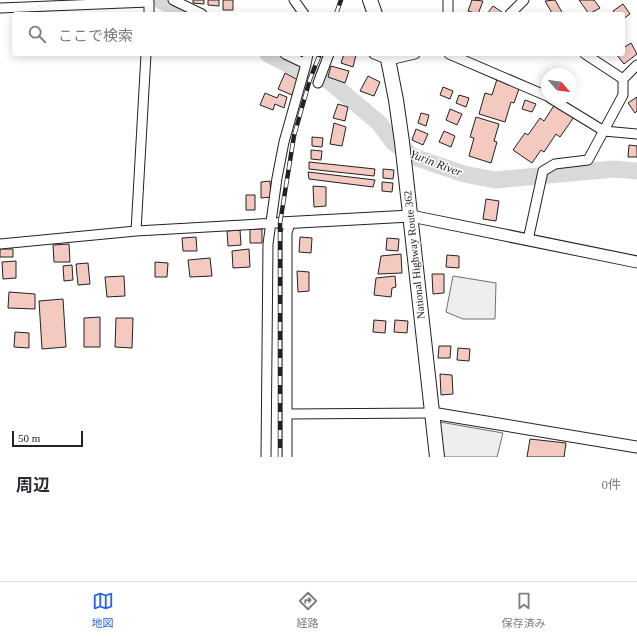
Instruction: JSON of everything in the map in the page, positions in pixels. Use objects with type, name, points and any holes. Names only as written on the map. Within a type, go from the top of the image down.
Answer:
[{"type":"highway","points":[[370,0],[374,12]]},
{"type":"highway","name":"National Highway Route 362","points":[[388,57],[402,148],[437,457]]},
{"type":"street","points":[[173,0],[198,12]]},
{"type":"street","points":[[294,0],[303,12]]},
{"type":"street","points":[[448,0],[448,12]]},
{"type":"street","points":[[512,12],[524,0]]},
{"type":"street","points":[[0,8],[150,1],[149,12]]},
{"type":"street","points":[[136,231],[146,56]]},
{"type":"street","points":[[289,56],[306,64]]},
{"type":"street","points":[[266,457],[268,244],[280,223],[284,142],[308,56]]},
{"type":"street","points":[[318,83],[328,56]]},
{"type":"street","points":[[455,56],[541,93]]},
{"type":"street","points":[[588,56],[623,79]]},
{"type":"street","points":[[528,240],[543,171],[555,164],[588,160],[623,95],[623,79],[637,65]]},
{"type":"street","points":[[560,104],[604,131],[637,134]]},
{"type":"street","points":[[0,244],[136,231],[410,216],[637,262]]},
{"type":"street","points":[[280,223],[287,233],[287,457]]},
{"type":"street","points":[[287,414],[432,413],[637,447]]},
{"type":"shaded area","points":[[453,276],[496,283],[495,319],[463,319],[446,312]]},
{"type":"shaded area","points":[[440,422],[503,433],[497,457],[444,457]]},
{"type":"building","points":[[193,0],[204,0],[204,4],[193,3]]},
{"type":"building","points":[[208,0],[219,0],[219,6],[208,5]]},
{"type":"building","points":[[223,0],[233,0],[233,10],[223,10]]},
{"type":"building","points":[[472,0],[483,1],[479,12],[468,11]]},
{"type":"building","points":[[555,0],[562,12],[551,12],[545,1]]},
{"type":"building","points":[[579,0],[594,0],[600,8],[593,12],[588,12]]},
{"type":"building","points":[[623,4],[630,14],[625,18],[625,12],[613,11]]},
{"type":"building","points":[[493,6],[502,12],[488,12]]},
{"type":"building","points":[[631,43],[637,54],[624,64],[618,56],[625,56],[625,47]]},
{"type":"building","points":[[343,56],[356,56],[353,67],[341,63]]},
{"type":"building","points":[[331,66],[349,71],[345,83],[328,77]]},
{"type":"building","points":[[285,73],[298,80],[292,95],[278,89]]},
{"type":"building","points":[[368,76],[380,82],[374,96],[360,91]]},
{"type":"building","points":[[497,79],[520,86],[514,103],[511,102],[505,122],[479,114],[485,93],[492,95]]},
{"type":"building","points":[[443,87],[453,91],[450,99],[440,95]]},
{"type":"building","points":[[265,93],[277,98],[279,94],[287,97],[284,108],[275,104],[273,110],[260,105]]},
{"type":"building","points":[[459,95],[469,98],[466,107],[456,103]]},
{"type":"building","points":[[637,97],[637,111],[635,113],[628,103]]},
{"type":"building","points":[[525,100],[536,104],[532,112],[522,109]]},
{"type":"building","points":[[338,104],[348,107],[345,121],[333,118]]},
{"type":"building","points":[[555,104],[574,117],[560,137],[556,134],[544,152],[541,150],[532,163],[513,150],[525,133],[528,135],[540,118],[544,121]]},
{"type":"building","points":[[450,109],[462,114],[457,125],[446,120]]},
{"type":"building","points":[[421,113],[429,115],[426,126],[418,123]]},
{"type":"building","points":[[476,117],[499,124],[494,141],[497,142],[491,163],[469,156],[474,138],[470,137]]},
{"type":"building","points":[[334,123],[346,127],[342,146],[330,144]]},
{"type":"building","points":[[416,129],[428,134],[423,145],[412,140]]},
{"type":"building","points":[[444,131],[455,136],[451,147],[439,142]]},
{"type":"building","points":[[312,137],[323,138],[322,147],[312,146]]},
{"type":"building","points":[[629,145],[637,146],[637,157],[628,157]]},
{"type":"building","points":[[311,150],[322,151],[321,160],[311,159]]},
{"type":"building","points":[[309,162],[375,169],[374,176],[309,169]]},
{"type":"building","points":[[383,169],[394,170],[393,179],[383,178]]},
{"type":"building","points":[[308,172],[375,180],[373,187],[309,179]]},
{"type":"building","points":[[270,181],[271,197],[261,198],[261,182]]},
{"type":"building","points":[[382,182],[393,183],[392,192],[382,191]]},
{"type":"building","points":[[313,186],[326,187],[326,206],[314,207]]},
{"type":"building","points":[[246,195],[255,195],[255,210],[246,210]]},
{"type":"building","points":[[486,199],[499,201],[496,221],[483,219]]},
{"type":"building","points":[[250,229],[262,229],[262,243],[250,243]]},
{"type":"building","points":[[240,230],[241,245],[228,246],[227,231]]},
{"type":"building","points":[[196,237],[197,251],[183,251],[182,238]]},
{"type":"building","points":[[300,237],[312,238],[311,253],[299,252]]},
{"type":"building","points":[[387,238],[399,239],[398,251],[386,250]]},
{"type":"building","points":[[69,244],[70,262],[54,262],[53,245]]},
{"type":"building","points":[[0,249],[13,249],[13,257],[0,257]]},
{"type":"building","points":[[249,249],[250,267],[233,268],[232,251]]},
{"type":"building","points":[[401,254],[402,273],[378,274],[381,256]]},
{"type":"building","points":[[447,255],[459,256],[459,268],[446,267]]},
{"type":"building","points":[[210,258],[212,276],[190,277],[188,260]]},
{"type":"building","points":[[16,261],[16,278],[3,279],[2,262]]},
{"type":"building","points":[[155,262],[168,263],[167,277],[155,277]]},
{"type":"building","points":[[88,263],[90,284],[78,285],[76,264]]},
{"type":"building","points":[[72,265],[73,280],[64,281],[63,266]]},
{"type":"building","points":[[297,271],[309,272],[309,291],[298,292]]},
{"type":"building","points":[[432,274],[444,274],[444,293],[433,294]]},
{"type":"building","points":[[124,276],[125,296],[107,297],[105,277]]},
{"type":"building","points":[[395,276],[396,287],[392,288],[391,297],[374,295],[376,278]]},
{"type":"building","points":[[9,292],[35,294],[35,309],[8,308]]},
{"type":"building","points":[[63,299],[66,347],[42,349],[39,301]]},
{"type":"building","points":[[100,317],[100,347],[84,347],[84,318]]},
{"type":"building","points":[[116,318],[133,318],[132,348],[115,347]]},
{"type":"building","points":[[374,320],[386,321],[385,333],[373,332]]},
{"type":"building","points":[[395,320],[408,321],[407,333],[394,332]]},
{"type":"building","points":[[15,332],[29,333],[29,348],[14,347]]},
{"type":"building","points":[[439,346],[451,346],[450,358],[438,358]]},
{"type":"building","points":[[458,348],[470,349],[469,361],[457,360]]},
{"type":"building","points":[[440,374],[452,375],[453,394],[441,395]]},
{"type":"building","points":[[530,439],[566,443],[564,457],[527,457]]},
{"type":"waterway","name":"Yurin River","points":[[160,0],[183,12]]},
{"type":"waterway","name":"Yurin River","points":[[272,56],[297,69],[329,81],[379,123],[393,142],[414,157],[464,174],[495,180],[614,169],[637,171]]},
{"type":"railway","points":[[337,12],[341,0]]},
{"type":"railway","points":[[280,457],[280,223],[294,136],[310,79],[319,56]]}]
